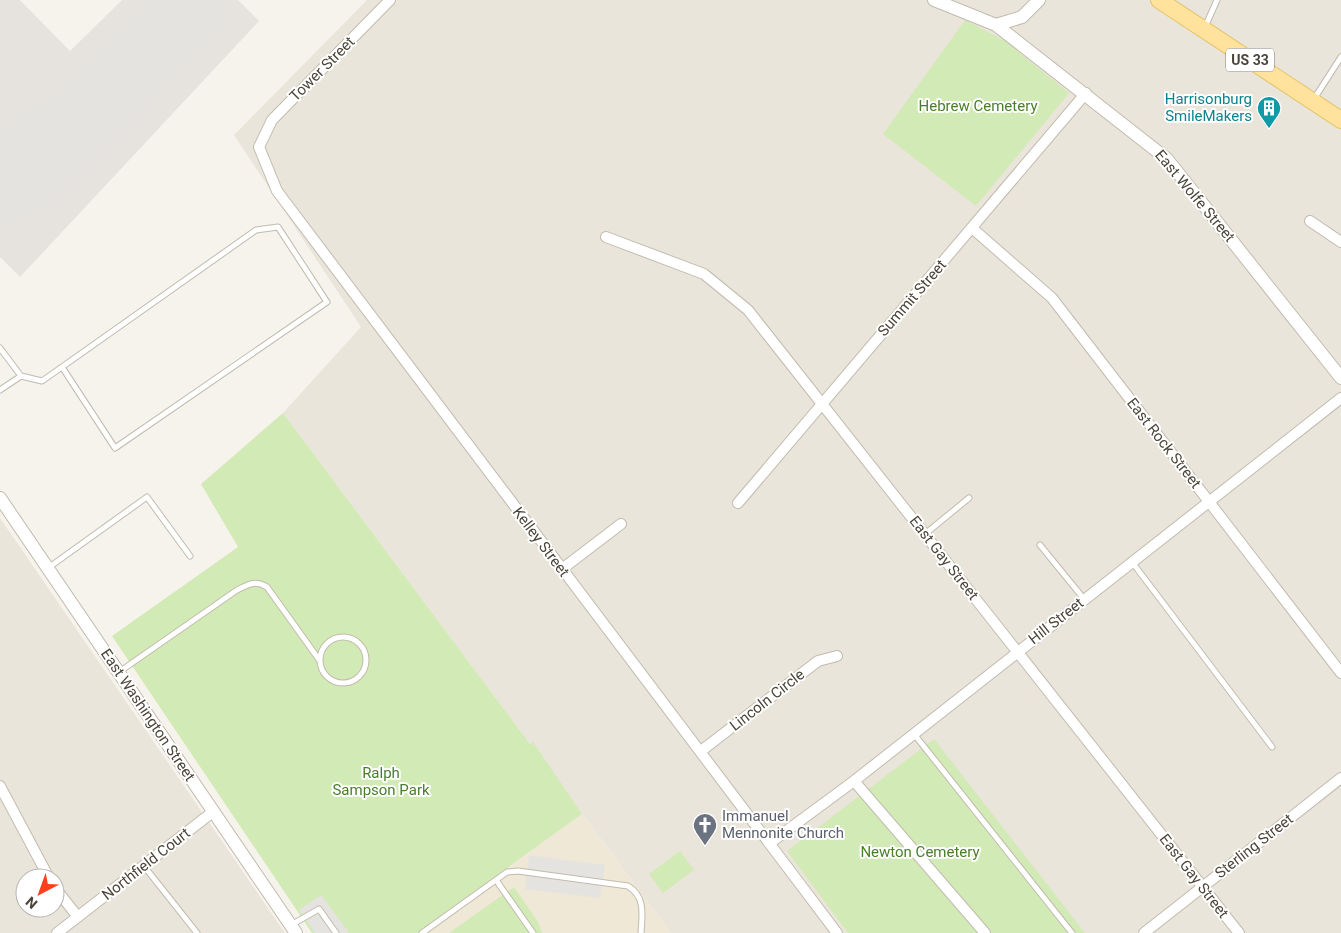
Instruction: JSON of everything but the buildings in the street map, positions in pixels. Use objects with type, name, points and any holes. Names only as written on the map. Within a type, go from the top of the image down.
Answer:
[{"type":"main road","name":"US 33","points":[[1158,0],[1341,120]]},
{"type":"street","name":"Tower Street","points":[[260,142],[272,120],[390,0]]},
{"type":"street","name":"East Wolfe Street","points":[[934,0],[996,25],[1167,159],[1341,378]]},
{"type":"street","points":[[996,25],[1022,17],[1038,0]]},
{"type":"street","name":"Summit Street","points":[[738,503],[1086,94]]},
{"type":"street","name":"Kelley Street","points":[[260,142],[259,147],[277,191],[838,933]]},
{"type":"street","points":[[1310,221],[1341,242]]},
{"type":"street","name":"East Rock Street","points":[[972,228],[1052,298],[1341,673]]},
{"type":"street","name":"East Gay Street","points":[[606,237],[704,274],[748,310],[1240,933]]},
{"type":"street","name":"Hill Street","points":[[770,844],[854,781],[1341,398]]},
{"type":"street","name":"East Washington Street","points":[[0,498],[294,929]]},
{"type":"street","points":[[562,569],[621,524]]},
{"type":"street","name":"Lincoln Circle","points":[[700,751],[818,661],[837,656]]},
{"type":"street","name":"Sterling Street","points":[[1144,933],[1341,778]]},
{"type":"street","points":[[854,781],[984,933]]},
{"type":"street","points":[[0,786],[44,868]]},
{"type":"street","name":"Northfield Court","points":[[58,933],[214,811]]},
{"type":"street","points":[[65,901],[78,917]]},
{"type":"lane","points":[[1204,30],[1216,1]]},
{"type":"lane","points":[[1312,101],[1341,57]]},
{"type":"lane","points":[[0,348],[21,376],[42,381],[256,230],[278,226],[327,302],[115,448],[62,367]]},
{"type":"lane","points":[[0,390],[21,376]]},
{"type":"lane","points":[[48,568],[147,497],[190,556]]},
{"type":"lane","points":[[925,534],[969,498]]},
{"type":"lane","points":[[1040,545],[1084,599]]},
{"type":"lane","points":[[1132,562],[1272,748]]},
{"type":"lane","points":[[119,672],[237,590],[250,583],[259,582],[267,587],[320,661],[325,674],[337,682],[344,683],[358,677],[362,672],[366,658],[359,644],[345,637],[337,637],[324,646],[320,661]]},
{"type":"lane","points":[[914,734],[1072,933]]},
{"type":"lane","points":[[144,866],[197,933]]},
{"type":"lane","points":[[422,933],[508,872],[518,871],[628,886],[635,890],[640,899],[641,933]]},
{"type":"lane","points":[[496,880],[533,933]]},
{"type":"lane","points":[[294,929],[318,909],[336,933]]},
{"type":"shaded area","points":[[0,0],[20,0],[70,51],[122,0],[238,0],[259,21],[20,277],[0,257]]},
{"type":"shaded area","points":[[142,0],[227,0],[241,13],[55,210],[7,226],[0,219],[0,133],[25,109],[41,105]]},
{"type":"shaded area","points":[[367,0],[1341,0],[1341,933],[671,933],[283,413],[361,327],[234,135]]},
{"type":"shaded area","points":[[0,518],[285,933],[0,933]]},
{"type":"shaded area","points":[[582,814],[671,933],[417,933]]},
{"type":"shaded area","points":[[529,855],[605,865],[600,898],[525,889]]},
{"type":"shaded area","points":[[321,895],[349,933],[315,933],[299,910]]},
{"type":"green space","name":"Hebrew Cemetery","points":[[965,20],[1005,41],[1069,93],[976,206],[883,134]]},
{"type":"green space","name":"Ralph Sampson Park","points":[[283,413],[530,744],[533,742],[582,814],[417,933],[312,933],[112,636],[238,547],[201,484]]},
{"type":"green space","name":"Newton Cemetery","points":[[934,739],[1085,933],[848,933],[787,851]]},
{"type":"green space","points":[[680,851],[694,870],[663,893],[649,874]]},
{"type":"green space","points":[[514,887],[538,922],[542,933],[449,933]]},
{"type":"place","name":"Harrisonburg SmileMakers","points":[[1269,129]]},
{"type":"place","name":"Immanuel Mennonite Church","points":[[705,846]]}]
